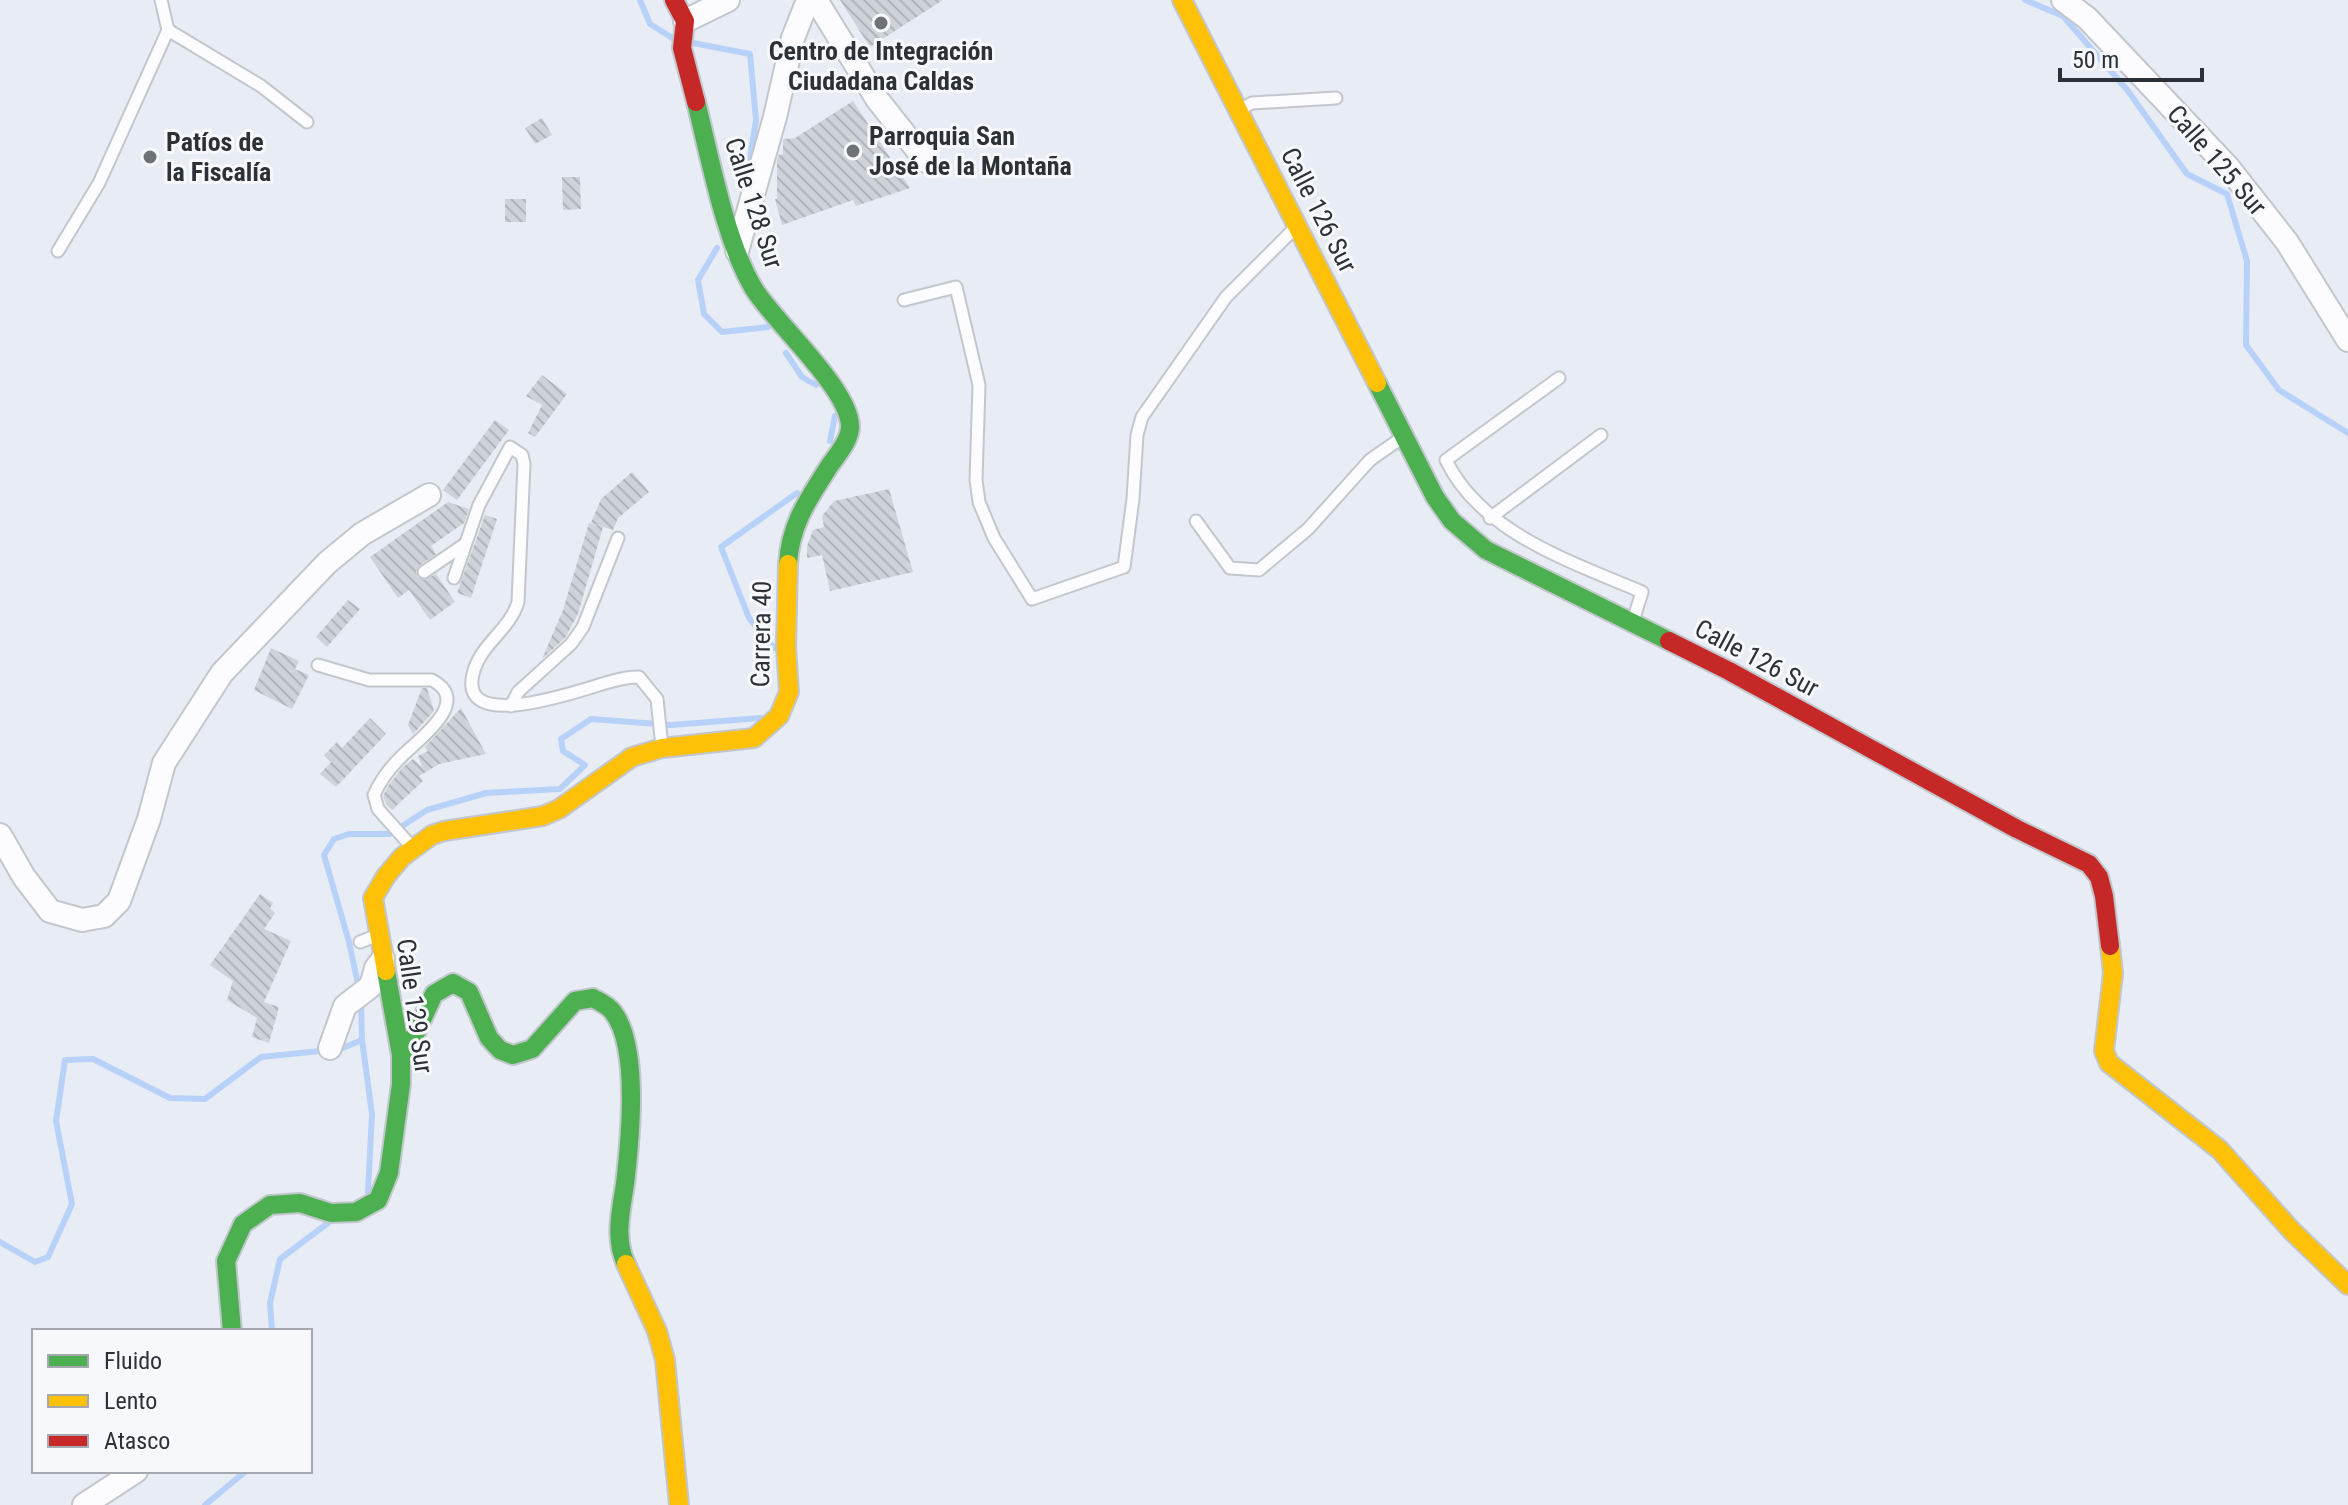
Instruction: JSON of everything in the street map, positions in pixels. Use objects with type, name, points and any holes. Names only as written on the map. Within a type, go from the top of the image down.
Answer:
[{"type":"street","name":"Calle 128 Sur","points":[[674,0],[724,211],[737,251],[754,289],[794,341],[833,384],[845,406],[850,427],[845,443]]},
{"type":"street","points":[[684,34],[728,0]]},
{"type":"street","points":[[737,251],[775,117],[793,38],[808,0]]},
{"type":"street","points":[[816,0],[877,99],[926,161]]},
{"type":"street","name":"Calle 126 Sur","points":[[1182,0],[1215,82],[1239,110],[1404,436],[1431,499],[1486,550],[1632,621],[1726,678],[1936,790],[2089,864],[2104,896],[2113,973],[2104,1051],[2109,1063],[2227,1147],[2291,1230],[2348,1285]]},
{"type":"street","name":"Calle 125 Sur","points":[[2063,0],[2087,18],[2228,167],[2287,242],[2348,340]]},
{"type":"street","name":"Carrera 40","points":[[406,846],[444,831],[543,816],[559,809],[632,757],[662,742],[754,738],[779,716],[789,692],[786,647],[789,542],[802,509],[845,443]]},
{"type":"street","points":[[0,835],[24,877],[50,911],[82,920],[104,916],[119,901],[149,819],[164,763],[222,673],[327,563],[362,534],[429,495]]},
{"type":"street","name":"Calle 129 Sur","points":[[232,1329],[226,1261],[243,1224],[270,1205],[300,1203],[331,1213],[356,1212],[378,1200],[389,1173],[401,1084],[401,1055],[373,898],[406,846]]},
{"type":"street","points":[[330,1048],[345,1006],[371,986],[376,968],[383,959]]},
{"type":"street","points":[[401,1055],[412,1041],[434,994],[453,983],[469,992],[489,1038],[500,1050],[513,1055],[532,1049],[575,1001],[593,998],[612,1010],[623,1029],[628,1056],[632,1130],[619,1228],[622,1256],[657,1331],[665,1360],[679,1505]]},
{"type":"street","points":[[84,1505],[133,1473]]},
{"type":"lane","points":[[58,251],[99,183],[168,30],[161,0]]},
{"type":"lane","points":[[168,30],[261,86],[307,122]]},
{"type":"lane","points":[[1239,110],[1252,103],[1336,98]]},
{"type":"lane","points":[[904,300],[956,287],[979,385],[976,480],[979,502],[994,538],[1032,599],[1124,567],[1137,435],[1142,417],[1226,297],[1298,225]]},
{"type":"lane","points":[[1559,378],[1446,460],[1470,498],[1490,518],[1560,557],[1642,592],[1632,621]]},
{"type":"lane","points":[[1490,518],[1601,435]]},
{"type":"lane","points":[[1196,521],[1230,568],[1259,570],[1308,529],[1370,460],[1404,436]]},
{"type":"lane","points":[[454,578],[479,505],[510,447],[522,455],[524,464],[518,602],[508,621],[481,652],[472,677],[478,697],[511,706],[538,703],[610,681],[639,677],[657,699],[662,742]]},
{"type":"lane","points":[[511,706],[518,692],[571,644],[583,627],[618,538]]},
{"type":"lane","points":[[424,572],[466,544]]},
{"type":"lane","points":[[318,665],[369,680],[432,680],[446,694],[446,705],[439,721],[388,770],[374,795],[378,809],[406,846]]},
{"type":"lane","points":[[360,942],[379,935]]},
{"type":"building","name":"Centro de Integración Ciudadana Caldas","points":[[840,0],[943,0],[870,47]]},
{"type":"building","points":[[853,101],[910,188],[856,206],[853,200],[782,225],[775,199],[777,160],[783,154],[783,139],[795,138]]},
{"type":"building","points":[[542,118],[552,135],[535,144],[525,128]]},
{"type":"building","points":[[562,177],[580,177],[581,209],[563,210]]},
{"type":"building","points":[[505,199],[526,199],[526,222],[505,222]]},
{"type":"building","points":[[542,375],[567,394],[535,437],[528,433],[542,405],[526,396]]},
{"type":"building","points":[[495,420],[509,430],[457,500],[443,490]]},
{"type":"building","points":[[632,472],[649,492],[618,518],[613,530],[591,523],[601,499]]},
{"type":"building","points":[[889,489],[913,572],[830,591],[822,555],[807,558],[807,546],[813,530],[824,527],[822,516],[834,501]]},
{"type":"building","points":[[448,502],[469,509],[464,523],[431,546],[436,554],[419,566],[416,572],[424,580],[436,574],[455,602],[430,620],[409,590],[398,598],[370,557]]},
{"type":"building","points":[[485,515],[497,519],[471,598],[457,593]]},
{"type":"building","points":[[589,523],[603,527],[578,614],[565,638],[542,659],[563,610]]},
{"type":"building","points":[[348,600],[360,609],[327,647],[316,637]]},
{"type":"building","points":[[271,648],[299,661],[295,669],[309,675],[292,709],[254,690]]},
{"type":"building","points":[[422,688],[427,688],[434,711],[413,734],[408,725]]},
{"type":"building","points":[[461,708],[486,754],[439,764],[419,776],[423,781],[392,810],[383,796],[389,785],[413,759],[422,767],[418,756],[428,751],[425,747]]},
{"type":"building","points":[[370,718],[386,734],[336,787],[320,774],[331,762],[324,755],[337,742],[342,748]]},
{"type":"building","points":[[260,894],[273,903],[270,908],[275,913],[264,929],[291,941],[264,1002],[279,1007],[269,1043],[252,1037],[257,1018],[227,1000],[233,981],[210,965]]},
{"type":"waterway","points":[[640,0],[650,24],[674,39]]},
{"type":"waterway","points":[[2025,0],[2063,16],[2128,91],[2187,174],[2227,194],[2247,261],[2246,345],[2279,390],[2348,433]]},
{"type":"waterway","points":[[693,43],[750,54],[756,120],[750,159],[741,185]]},
{"type":"waterway","points":[[717,248],[698,280],[704,314],[722,332],[768,327]]},
{"type":"waterway","points":[[786,353],[802,377],[816,385]]},
{"type":"waterway","points":[[830,441],[835,416]]},
{"type":"waterway","points":[[774,648],[749,618],[721,547],[797,493]]},
{"type":"waterway","points":[[359,989],[324,855],[334,839],[349,834],[390,834],[427,810],[486,793],[560,789],[585,765],[563,751],[561,739],[591,719],[671,725],[761,718]]},
{"type":"waterway","points":[[361,1000],[362,1040],[372,1114],[368,1192]]},
{"type":"waterway","points":[[0,1242],[35,1262],[48,1257],[72,1204],[56,1121],[65,1060],[93,1059],[170,1098],[205,1099],[261,1057],[340,1049],[362,1040]]},
{"type":"waterway","points":[[272,1329],[270,1303],[280,1259],[328,1223]]},
{"type":"waterway","points":[[205,1505],[244,1473]]},
{"type":"traffic: fast","points":[[696,102],[719,198],[744,269],[764,303],[839,395],[850,428],[843,447],[802,512],[792,536],[788,564]]},
{"type":"traffic: fast","points":[[1377,383],[1435,497],[1452,521],[1486,550],[1669,641]]},
{"type":"traffic: fast","points":[[232,1329],[226,1261],[243,1224],[270,1205],[300,1203],[331,1213],[356,1212],[378,1200],[389,1173],[401,1084],[401,1055],[386,971]]},
{"type":"traffic: fast","points":[[401,1055],[412,1041],[434,994],[453,983],[469,992],[489,1038],[500,1050],[513,1055],[532,1049],[575,1001],[593,998],[609,1008],[621,1028],[630,1071],[629,1144],[620,1224],[620,1245],[626,1264]]},
{"type":"traffic: slow","points":[[1182,0],[1377,383]]},
{"type":"traffic: slow","points":[[386,971],[373,898],[402,857],[432,835],[543,816],[559,809],[632,757],[662,748],[754,738],[779,716],[789,692],[786,647],[788,564]]},
{"type":"traffic: slow","points":[[2110,946],[2113,973],[2104,1051],[2109,1063],[2220,1150],[2291,1230],[2348,1285]]},
{"type":"traffic: slow","points":[[626,1264],[657,1331],[665,1360],[679,1505]]},
{"type":"traffic: jam","points":[[674,0],[685,21],[682,48],[696,102]]},
{"type":"traffic: jam","points":[[1669,641],[2017,829],[2089,864],[2099,877],[2104,896],[2110,946]]},
{"type":"place","name":"Centro de Integración Ciudadana Caldas","points":[[881,23]]},
{"type":"place","name":"Parroquia San José de la Montaña","points":[[853,151]]},
{"type":"place","name":"Patíos de la Fiscalía","points":[[150,157]]}]
